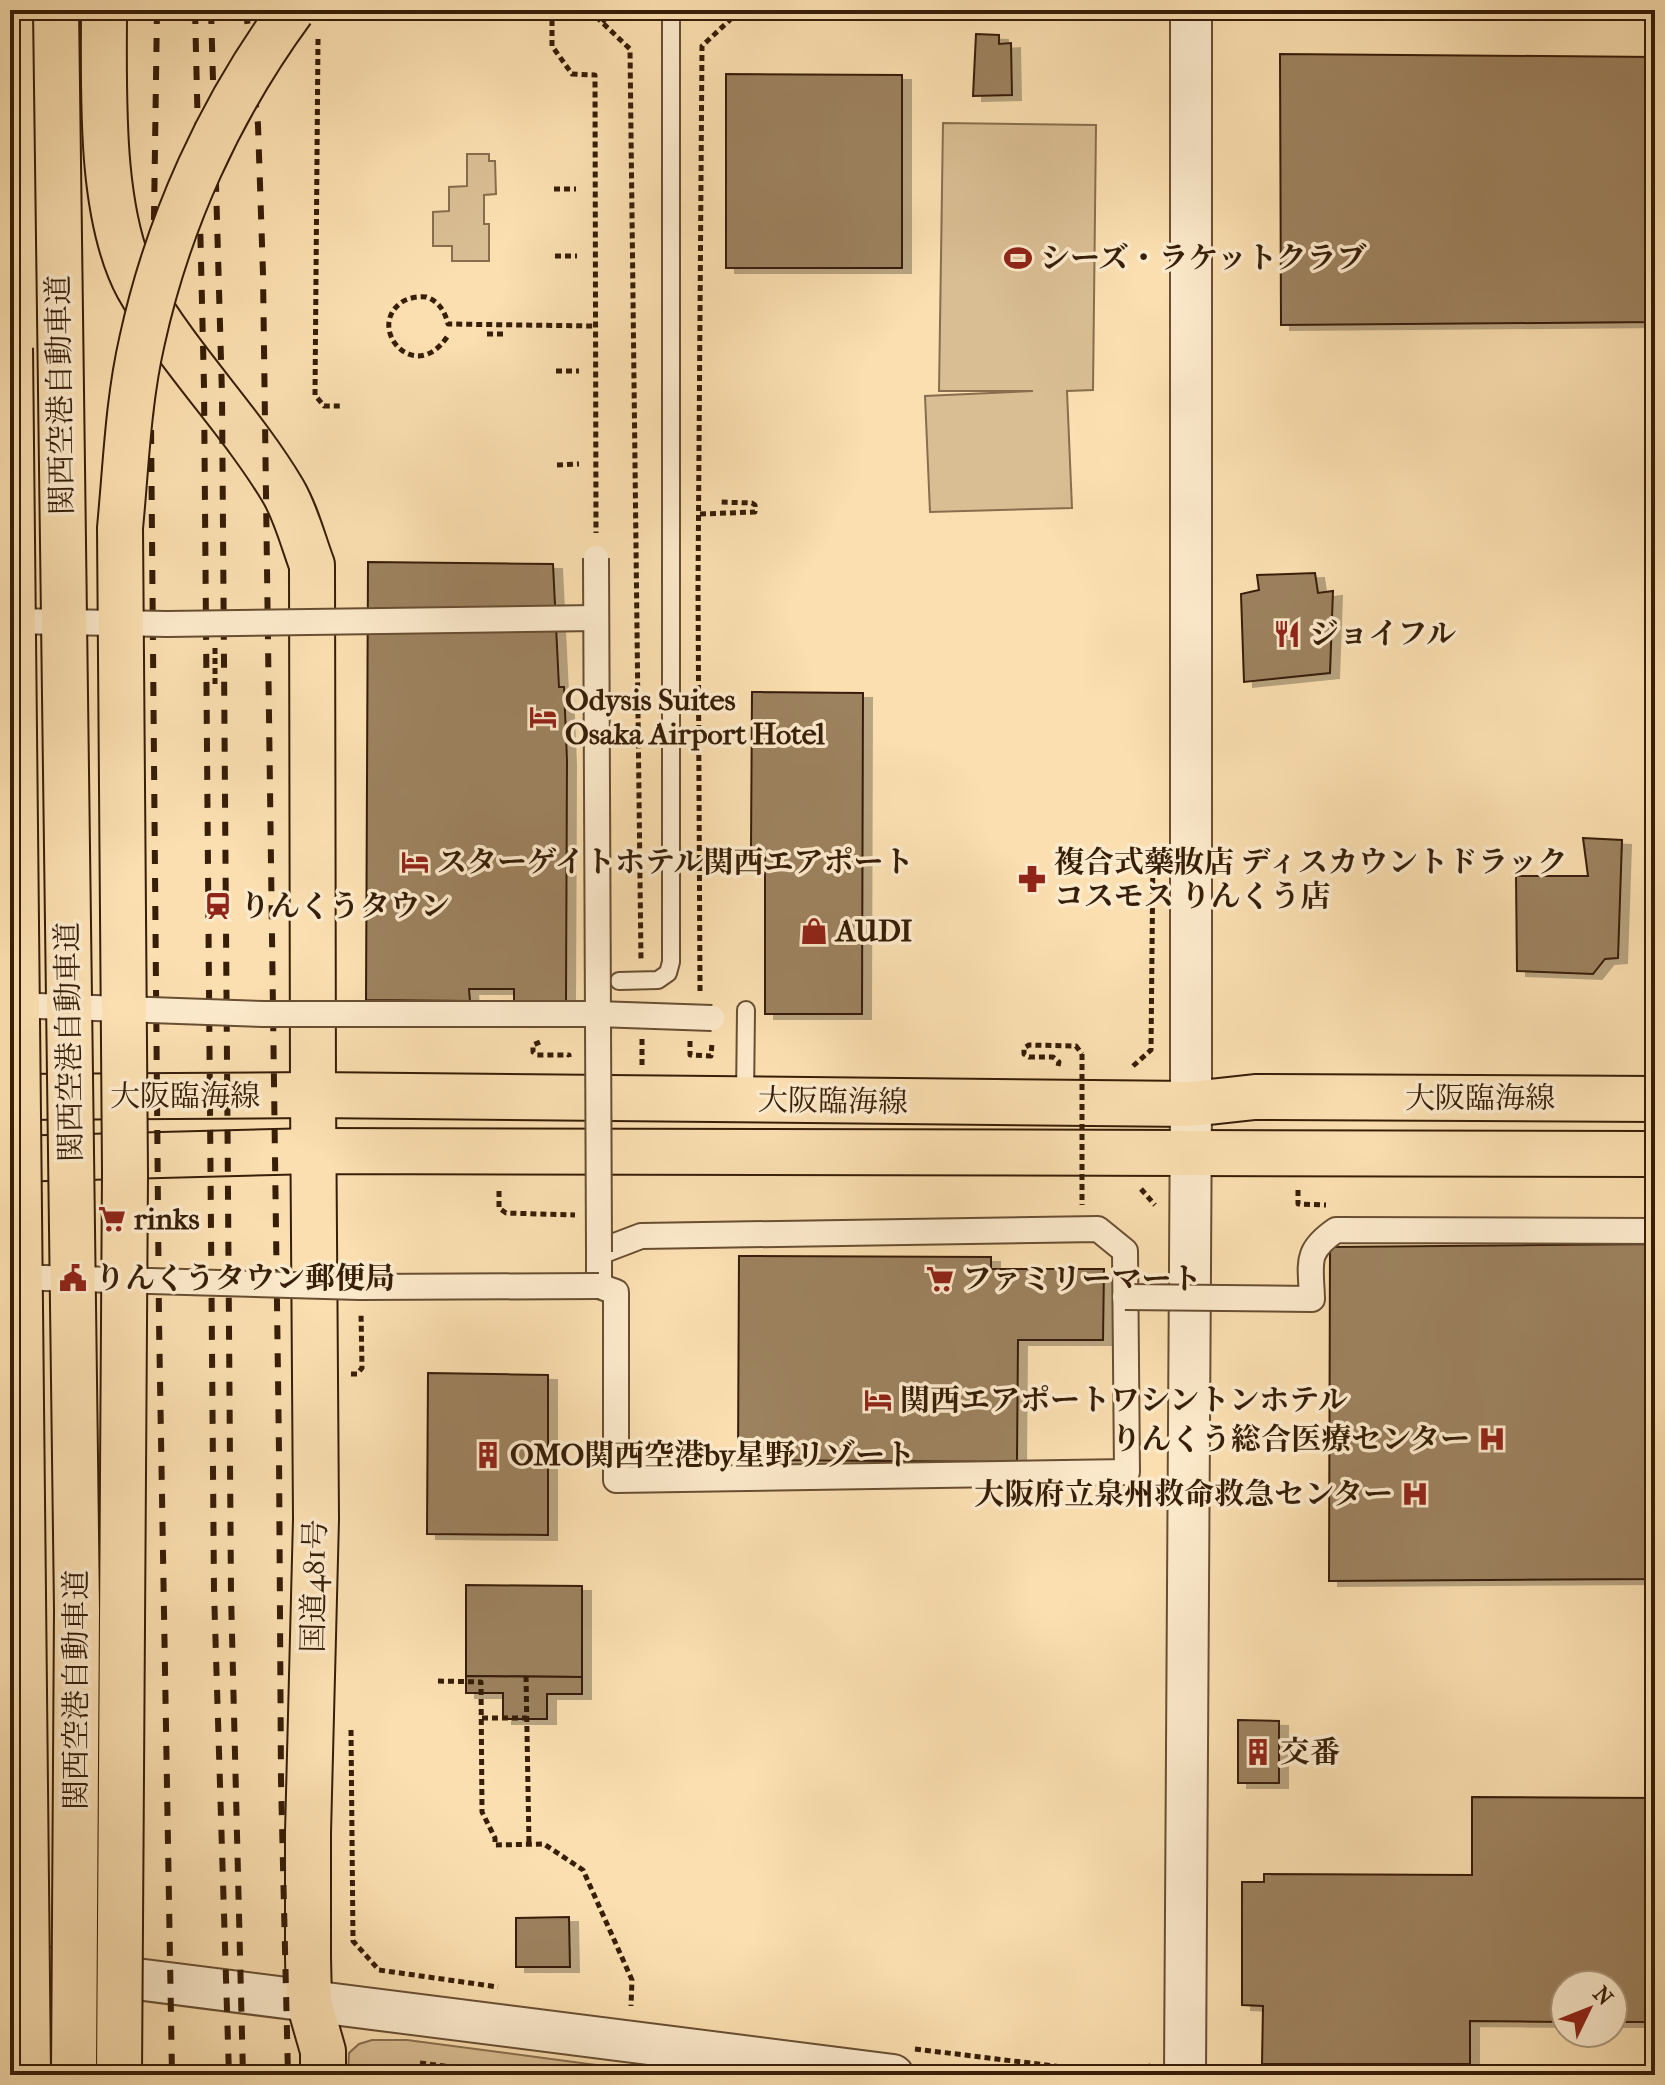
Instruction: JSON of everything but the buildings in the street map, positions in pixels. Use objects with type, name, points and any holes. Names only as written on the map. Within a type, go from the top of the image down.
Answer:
[{"type":"main road","name":"関西空港自動車道","points":[[56,10],[77,1609],[74,2075]]},
{"type":"main road","name":"国道481号","points":[[104,10],[107,157],[118,234],[137,285],[170,337],[245,436],[284,494],[312,565],[316,1519],[308,1833],[309,2002],[323,2051],[323,2075]]},
{"type":"main road","points":[[119,2075],[125,1266],[120,528],[129,428],[141,342],[163,259],[190,189],[229,109],[305,18]]},
{"type":"main road","name":"関西空港自動車道","points":[[10,348],[28,2075]]},
{"type":"main road","name":"大阪臨海線","points":[[10,1097],[313,1095],[1191,1104],[1255,1097],[1655,1099]]},
{"type":"main road","name":"大阪臨海線","points":[[10,1159],[314,1151],[1655,1154]]},
{"type":"main road","points":[[10,2011],[17,2075]]},
{"type":"street","points":[[1185,2075],[1191,1104],[1191,10]]},
{"type":"street","points":[[596,558],[599,1286]]},
{"type":"street","points":[[10,621],[167,624],[596,618]]},
{"type":"street","points":[[10,1005],[264,1014],[597,1014],[706,1009]]},
{"type":"street","points":[[10,1277],[360,1287],[599,1286],[616,1292],[616,1480],[1127,1472],[1125,1251],[1098,1229],[641,1236],[599,1252]]},
{"type":"street","points":[[1125,1297],[1312,1299],[1311,1256],[1318,1242],[1336,1230],[1655,1231]]},
{"type":"street","points":[[10,1963],[309,2002],[898,2061]]},
{"type":"lane","points":[[619,981],[658,980],[668,973],[671,962],[671,10]]},
{"type":"lane","points":[[745,1100],[746,1010]]},
{"type":"path","points":[[552,10],[552,46],[572,74],[595,75],[596,558]]},
{"type":"path","points":[[589,10],[630,49],[642,1070]]},
{"type":"path","points":[[602,22],[615,10]]},
{"type":"path","points":[[727,10],[733,17]]},
{"type":"path","points":[[706,1009],[700,514],[702,46],[739,10]]},
{"type":"path","points":[[305,18],[315,395],[324,406],[340,406]]},
{"type":"path","points":[[554,189],[576,189]]},
{"type":"path","points":[[555,256],[577,256]]},
{"type":"path","points":[[447,337],[430,355],[417,357],[405,354],[391,339],[389,319],[403,301],[427,297],[445,313],[448,324],[595,326]]},
{"type":"path","points":[[487,334],[505,334]]},
{"type":"path","points":[[556,371],[579,371]]},
{"type":"path","points":[[557,465],[579,464]]},
{"type":"path","points":[[700,514],[755,512],[752,503],[718,502]]},
{"type":"path","points":[[1126,1071],[1151,1050],[1153,845]]},
{"type":"path","points":[[538,1042],[533,1045],[533,1052],[537,1055],[561,1055]]},
{"type":"path","points":[[1053,1057],[1029,1057],[1024,1054],[1024,1048],[1029,1045],[1076,1046],[1082,1054],[1082,1205]]},
{"type":"path","points":[[1072,1071],[1085,1071]]},
{"type":"path","points":[[1076,1183],[1090,1182]]},
{"type":"path","points":[[1129,1185],[1140,1188],[1157,1209]]},
{"type":"path","points":[[513,1191],[499,1191],[499,1208],[506,1213],[574,1215]]},
{"type":"path","points":[[348,1374],[357,1374],[362,1368],[360,1287]]},
{"type":"path","points":[[348,1360],[348,1387]]},
{"type":"path","points":[[526,1676],[529,1844]]},
{"type":"path","points":[[438,1681],[481,1682],[482,1812],[495,1838],[495,1845],[544,1844],[583,1870],[632,1980],[631,2006]]},
{"type":"path","points":[[482,1718],[527,1718]]},
{"type":"path","points":[[350,1720],[353,1941],[379,1970],[511,1989]]},
{"type":"path","points":[[616,2004],[643,2008]]},
{"type":"path","points":[[898,2061],[1128,2075]]},
{"type":"path","points":[[420,2063],[516,2075]]},
{"type":"shaded area","name":"シーズ・ラケットクラブ","points":[[943,123],[1096,125],[1093,390],[1067,391],[1072,508],[930,512],[925,396],[1033,391],[939,391]]},
{"type":"shaded area","points":[[467,154],[489,154],[489,161],[495,161],[496,194],[484,195],[484,224],[489,224],[489,261],[452,261],[452,246],[433,246],[433,212],[449,211],[449,187],[467,186]]},
{"type":"shaded area","points":[[372,2040],[407,2040],[619,2068],[676,2066],[745,2075],[348,2075],[349,2053],[359,2044]]},
{"type":"railway","points":[[157,10],[151,423],[159,1322],[172,2075]]},
{"type":"railway","points":[[195,10],[204,386],[214,1591],[229,2075]]},
{"type":"railway","points":[[211,10],[222,395],[231,1594],[243,2075]]},
{"type":"railway","points":[[246,10],[258,125],[263,274],[281,1781],[288,2075]]},
{"type":"place","name":"シーズ・ラケットクラブ","points":[[1018,258]]},
{"type":"place","name":"ジョイフル","points":[[1287,634]]},
{"type":"place","name":"Odysis Suites Osaka Airport Hotel","points":[[543,717]]},
{"type":"place","name":"スターゲイトホテル関西エアポート","points":[[415,862]]},
{"type":"place","name":"複合式藥妝店 ディスカウントドラック コスモス りんくう店","points":[[1032,879]]},
{"type":"place","name":"りんくうタウン","points":[[218,906]]},
{"type":"place","name":"AUDI","points":[[814,931]]},
{"type":"place","name":"rinks","points":[[112,1219]]},
{"type":"place","name":"りんくうタウン郵便局","points":[[73,1278]]},
{"type":"place","name":"ファミリーマート","points":[[940,1279]]},
{"type":"place","name":"関西エアポートワシントンホテル","points":[[878,1400]]},
{"type":"place","name":"りんくう総合医療センター","points":[[1492,1439]]},
{"type":"place","name":"OMO関西空港by星野リゾート","points":[[488,1455]]},
{"type":"place","name":"大阪府立泉州救命救急センター","points":[[1415,1494]]},
{"type":"place","name":"交番","points":[[1258,1752]]}]
